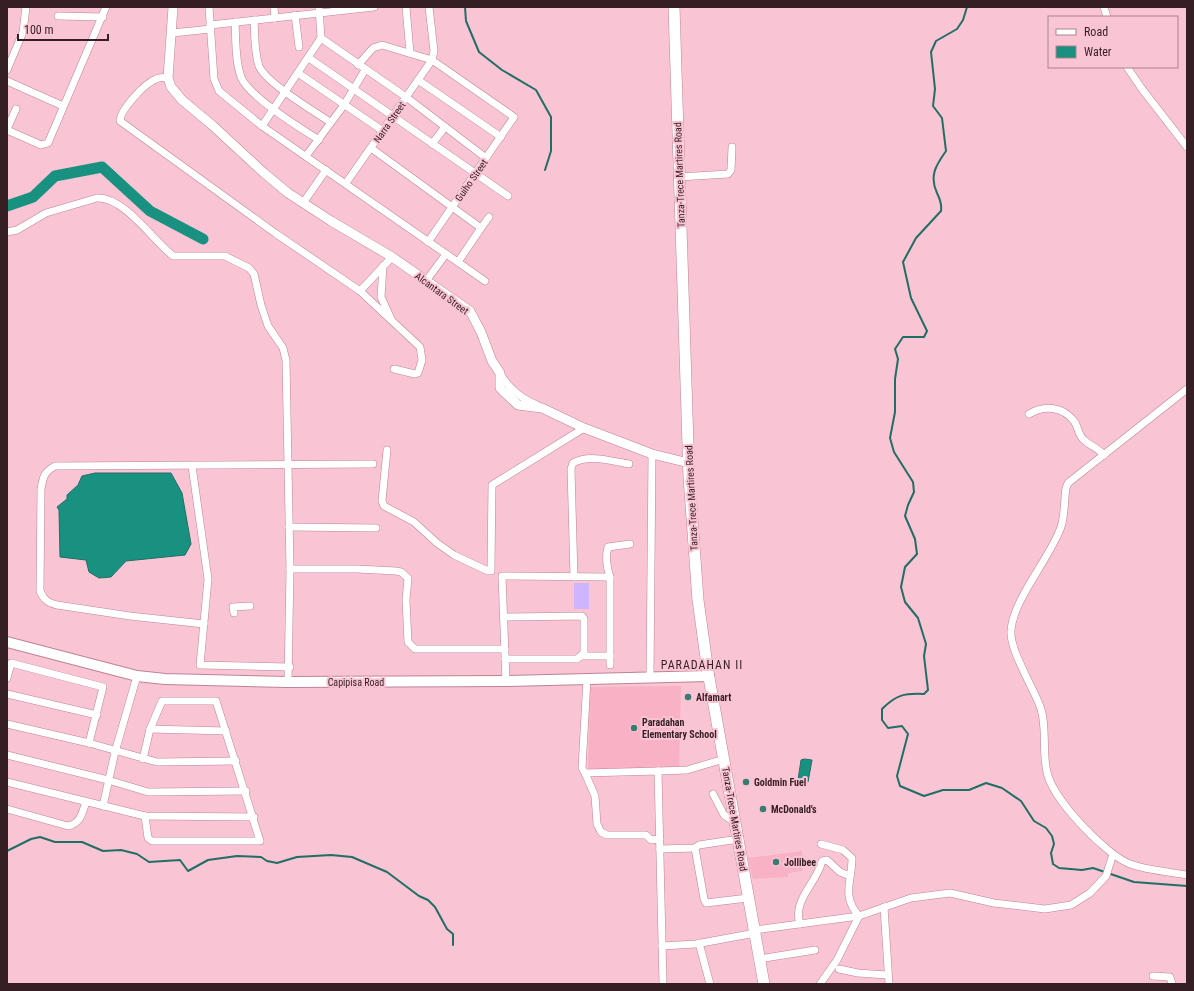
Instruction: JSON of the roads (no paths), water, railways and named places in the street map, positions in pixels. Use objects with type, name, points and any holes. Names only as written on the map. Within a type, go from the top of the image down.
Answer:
[{"type":"main road","name":"Tanza-Trece Martires Road","points":[[674,7],[689,463],[698,600],[709,676],[764,984]]},
{"type":"main road","name":"Capipisa Road","points":[[7,642],[137,676],[165,679],[288,682],[506,681],[709,676]]},
{"type":"street","points":[[7,70],[23,32],[26,7]]},
{"type":"street","points":[[16,109],[7,130],[41,145],[48,143],[106,7]]},
{"type":"street","points":[[173,7],[168,78],[162,77],[146,85],[122,111],[120,121],[275,233],[360,291],[417,342],[420,347],[422,357],[416,374],[394,370]]},
{"type":"street","points":[[208,7],[211,27],[214,79],[219,91],[262,126],[485,281]]},
{"type":"street","points":[[274,7],[275,18]]},
{"type":"street","points":[[172,34],[235,22],[295,16],[319,10],[374,7]]},
{"type":"street","points":[[406,7],[410,53]]},
{"type":"street","points":[[358,65],[376,46],[382,45],[432,60],[434,51],[429,7]]},
{"type":"street","points":[[262,126],[321,38],[319,10]]},
{"type":"street","points":[[58,16],[103,17]]},
{"type":"street","points":[[295,16],[299,47]]},
{"type":"street","points":[[254,20],[257,57],[262,72],[330,122]]},
{"type":"street","points":[[235,22],[241,76],[248,87],[274,109],[319,140]]},
{"type":"street","points":[[321,38],[406,97],[486,158]]},
{"type":"street","points":[[309,58],[508,196]]},
{"type":"street","name":"Narra Street","points":[[346,184],[432,60]]},
{"type":"street","name":"Guiho Street","points":[[428,242],[514,117],[432,60]]},
{"type":"street","points":[[1128,68],[1187,147]]},
{"type":"street","points":[[306,156],[344,104],[365,70]]},
{"type":"street","points":[[298,73],[383,131]]},
{"type":"street","name":"Alcantara Street","points":[[168,78],[171,87],[182,100],[212,125],[264,174],[303,203],[392,257],[470,311],[481,332],[492,361],[500,373],[500,388],[518,405],[542,408],[584,428],[652,454],[689,463]]},
{"type":"street","points":[[418,80],[501,137]]},
{"type":"street","points":[[7,81],[63,106]]},
{"type":"street","points":[[432,144],[445,126]]},
{"type":"street","points":[[679,177],[728,174],[731,170],[732,147]]},
{"type":"street","points":[[371,148],[481,228]]},
{"type":"street","points":[[303,203],[326,170]]},
{"type":"street","points":[[7,232],[17,230],[46,213],[105,197],[118,204],[173,256],[226,256],[249,268],[254,274],[260,305],[268,326],[283,348],[286,360],[290,569],[290,667],[288,682]]},
{"type":"street","points":[[458,262],[489,217]]},
{"type":"street","points":[[426,281],[446,254]]},
{"type":"street","points":[[360,291],[392,257]]},
{"type":"street","points":[[383,266],[381,297],[393,322]]},
{"type":"street","points":[[1187,389],[1068,483],[1061,526],[1051,549],[1014,612],[1010,631],[1013,645],[1041,710],[1047,773],[1054,792],[1064,807],[1112,857],[1131,865],[1187,875]]},
{"type":"street","points":[[1029,414],[1033,411],[1048,408],[1058,409],[1074,421],[1085,441],[1097,447],[1104,455]]},
{"type":"street","points":[[387,450],[382,502],[384,506],[414,522],[437,543],[454,554],[488,571],[491,571],[492,485],[584,428]]},
{"type":"street","points":[[650,678],[652,454]]},
{"type":"street","points":[[574,577],[571,469],[573,463],[580,459],[589,458],[629,464]]},
{"type":"street","points":[[204,624],[130,616],[49,603],[40,591],[41,489],[44,475],[47,470],[55,466],[373,464]]},
{"type":"street","points":[[192,466],[208,578],[200,665],[290,667]]},
{"type":"street","points":[[289,527],[376,528]]},
{"type":"street","points":[[610,665],[610,577],[607,568],[608,547],[630,544]]},
{"type":"street","points":[[290,569],[357,569],[401,572],[408,578],[406,600],[408,642],[415,649],[505,649]]},
{"type":"street","points":[[506,681],[502,576],[610,577]]},
{"type":"street","points":[[234,613],[233,607],[250,606]]},
{"type":"street","points":[[504,617],[582,616],[584,652],[577,659],[505,659]]},
{"type":"street","points":[[581,656],[610,656]]},
{"type":"street","points":[[7,678],[11,663],[103,687],[89,743]]},
{"type":"street","points":[[103,806],[115,752],[137,676]]},
{"type":"street","points":[[586,679],[582,768],[595,796],[597,824],[601,832],[607,835],[646,834],[651,840],[660,839]]},
{"type":"street","points":[[7,694],[97,715]]},
{"type":"street","points":[[143,759],[150,729],[162,701],[216,702],[246,791],[260,840],[152,842],[148,838],[146,816]]},
{"type":"street","points":[[7,724],[89,743],[115,752],[157,762],[236,760]]},
{"type":"street","points":[[150,729],[226,731]]},
{"type":"street","points":[[7,755],[108,780],[148,792],[246,791]]},
{"type":"street","points":[[585,773],[687,770],[724,759]]},
{"type":"street","points":[[658,771],[663,984]]},
{"type":"street","points":[[7,782],[146,816],[254,817]]},
{"type":"street","points":[[714,794],[724,815],[736,823]]},
{"type":"street","points":[[7,809],[68,826],[74,825],[80,820],[86,802]]},
{"type":"street","points":[[660,849],[695,848],[699,845],[739,839]]},
{"type":"street","points":[[821,844],[843,850],[852,858],[848,888],[850,903],[859,916]]},
{"type":"street","points":[[695,848],[706,903],[748,898]]},
{"type":"street","points":[[662,946],[699,943],[750,934],[754,930],[859,916],[911,898],[950,893],[994,903],[1046,909],[1071,905],[1090,893],[1106,876],[1112,857]]},
{"type":"street","points":[[800,924],[797,916],[801,902],[816,879],[822,861],[827,860],[840,872],[850,876]]},
{"type":"street","points":[[884,907],[888,984]]},
{"type":"street","points":[[820,984],[837,960],[859,916]]},
{"type":"street","points":[[699,943],[710,984]]},
{"type":"street","points":[[759,959],[815,950]]},
{"type":"street","points":[[839,969],[858,974],[887,975]]},
{"type":"street","points":[[1153,976],[1170,977],[1172,984]]},
{"type":"water","points":[[95,473],[171,473],[182,493],[191,544],[185,555],[126,561],[111,577],[99,578],[89,572],[86,560],[60,557],[59,510],[57,507],[67,499],[67,495],[78,485],[82,476]]},
{"type":"water","points":[[801,760],[812,760],[808,782],[798,780]]},
{"type":"waterway","points":[[465,7],[466,21],[479,52],[502,70],[536,90],[551,117],[551,151],[545,170]]},
{"type":"waterway","points":[[967,7],[963,20],[957,29],[936,41],[931,52],[935,89],[933,106],[942,118],[946,151],[939,161],[934,176],[935,187],[940,199],[941,211],[916,238],[903,262],[911,298],[927,331],[924,337],[903,337],[895,349],[898,359],[895,379],[895,412],[890,438],[894,452],[913,482],[914,492],[905,516],[915,539],[917,554],[905,567],[901,587],[905,602],[918,618],[926,644],[924,656],[928,690],[924,694],[911,694],[896,698],[882,709],[882,720],[888,728],[902,726],[908,734],[897,776],[900,786],[924,796],[943,790],[969,790],[986,783],[1002,788],[1021,801],[1034,821],[1046,828],[1052,836],[1054,844],[1051,853],[1053,864],[1059,868],[1082,870],[1093,868],[1134,882],[1187,886]]},
{"type":"waterway","points":[[7,206],[33,197],[55,176],[102,167],[150,211],[203,239]]},
{"type":"waterway","points":[[7,851],[31,839],[40,837],[55,842],[82,842],[103,851],[121,850],[137,854],[149,862],[180,860],[188,871],[208,860],[237,856],[261,857],[267,861],[277,863],[297,857],[331,855],[352,857],[387,872],[419,896],[428,900],[435,907],[447,929],[453,934],[453,945]]},
{"type":"place","name":"Alfamart","points":[[688,697]]},
{"type":"place","name":"Paradahan Elementary School","points":[[634,728]]},
{"type":"place","name":"Goldmin Fuel","points":[[746,782]]},
{"type":"place","name":"McDonald's","points":[[763,809]]},
{"type":"place","name":"Jollibee","points":[[776,862]]},
{"type":"district","name":"PARADAHAN II","points":[[702,665]]}]
